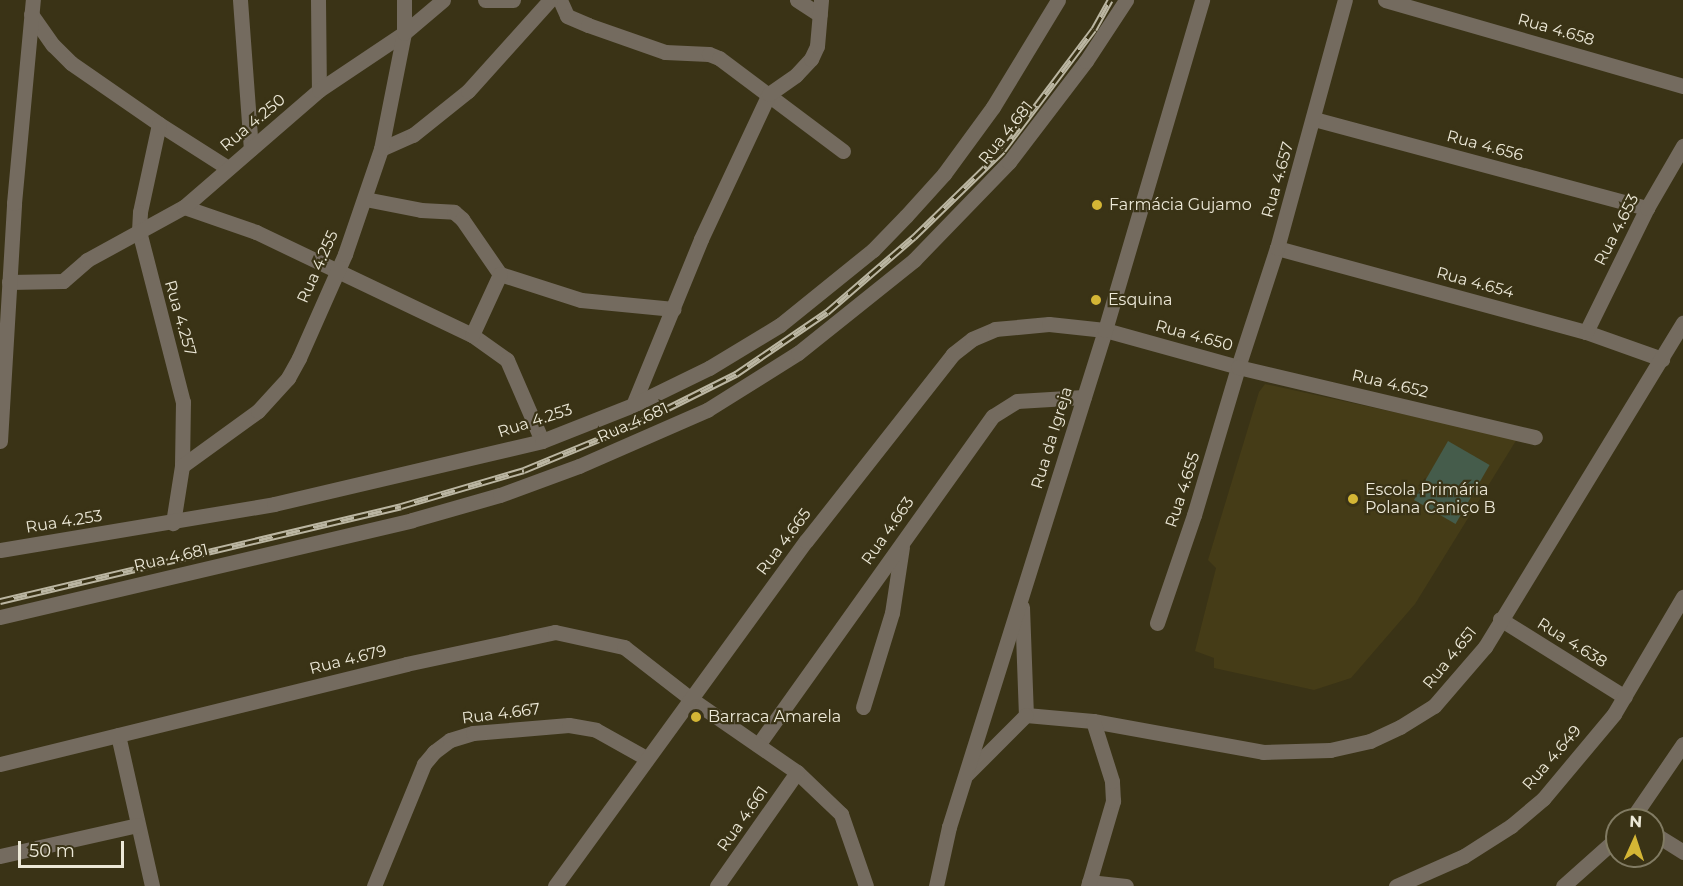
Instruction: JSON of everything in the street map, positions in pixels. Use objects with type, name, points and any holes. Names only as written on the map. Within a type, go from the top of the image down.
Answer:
[{"type":"street","name":"Rua 4.250","points":[[25,0],[32,7],[53,45],[71,63],[228,168],[319,90],[404,33],[443,0]]},
{"type":"street","points":[[240,0],[250,149]]},
{"type":"street","points":[[318,0],[319,90]]},
{"type":"street","points":[[404,0],[404,33]]},
{"type":"street","points":[[485,0],[513,0]]},
{"type":"street","points":[[381,149],[413,135],[468,91],[550,0]]},
{"type":"street","points":[[560,0],[567,16],[588,25],[665,52],[709,54],[719,58],[843,151]]},
{"type":"street","points":[[633,405],[701,239],[769,94],[796,75],[811,59],[818,46],[821,7],[797,0]]},
{"type":"street","name":"Rua 4.253","points":[[0,550],[173,523],[274,504],[542,441],[633,405],[759,339],[873,250],[944,174],[993,107],[1058,0]]},
{"type":"street","name":"Rua 4.681","points":[[0,617],[412,520],[500,495],[579,466],[707,410],[798,353],[914,260],[1009,162],[1086,61],[1126,0]]},
{"type":"street","name":"Rua da Igreja","points":[[936,886],[949,827],[1105,330],[1202,0]]},
{"type":"street","name":"Rua 4.657","points":[[1238,367],[1277,248],[1345,0]]},
{"type":"street","name":"Rua 4.658","points":[[1385,0],[1683,86]]},
{"type":"street","points":[[0,441],[9,282],[7,202],[32,7]]},
{"type":"street","name":"Rua 4.255","points":[[182,466],[258,411],[288,378],[299,358],[338,271],[365,199],[381,149],[404,33]]},
{"type":"street","name":"Rua 4.656","points":[[1314,119],[1647,208]]},
{"type":"street","name":"Rua 4.257","points":[[159,124],[140,212],[139,231],[183,402],[182,466],[173,523]]},
{"type":"street","name":"Rua 4.653","points":[[1586,332],[1647,208],[1683,146]]},
{"type":"street","points":[[9,282],[63,281],[87,260],[184,207],[228,168]]},
{"type":"street","points":[[365,199],[421,210],[454,212],[462,219],[500,274],[580,300],[674,309]]},
{"type":"street","points":[[184,207],[240,225],[472,335],[507,360],[525,396],[542,441]]},
{"type":"street","name":"Rua 4.654","points":[[1277,248],[1586,332],[1662,359]]},
{"type":"street","points":[[472,335],[500,274]]},
{"type":"street","name":"Rua 4.651","points":[[1026,715],[1093,720],[1263,752],[1330,750],[1370,741],[1400,727],[1434,706],[1485,647],[1500,619],[1683,323]]},
{"type":"street","name":"Rua 4.665","points":[[555,886],[806,541],[953,354],[972,339],[995,329],[1049,324],[1105,330]]},
{"type":"street","name":"Rua 4.650","points":[[1105,330],[1238,367]]},
{"type":"street","name":"Rua 4.652","points":[[1238,367],[1535,437]]},
{"type":"street","name":"Rua 4.655","points":[[1157,623],[1213,456],[1238,367]]},
{"type":"street","name":"Rua 4.663","points":[[758,745],[993,416],[1004,407],[1017,401],[1084,397]]},
{"type":"street","points":[[863,707],[892,613],[903,542]]},
{"type":"street","points":[[966,775],[1026,715],[1022,596]]},
{"type":"street","name":"Rua 4.649","points":[[1396,886],[1464,856],[1511,826],[1543,799],[1625,697],[1683,597]]},
{"type":"street","name":"Rua 4.638","points":[[1500,619],[1625,697]]},
{"type":"street","name":"Rua 4.679","points":[[0,764],[406,664],[555,632],[624,647],[692,699],[798,772],[841,814],[866,886]]},
{"type":"street","points":[[1093,720],[1112,782],[1113,801],[1089,884],[1126,886]]},
{"type":"street","name":"Rua 4.667","points":[[374,886],[424,764],[434,752],[450,740],[473,733],[569,725],[596,730],[646,758]]},
{"type":"street","points":[[118,735],[152,886]]},
{"type":"street","points":[[1639,808],[1683,744]]},
{"type":"street","name":"Rua 4.661","points":[[717,886],[798,772]]},
{"type":"street","points":[[0,856],[138,825]]},
{"type":"street","points":[[1665,841],[1683,852]]},
{"type":"street","points":[[1563,886],[1605,849]]},
{"type":"shaded area","name":"Escola Primária Polana Caniço B","points":[[1265,384],[1517,439],[1415,604],[1351,678],[1314,690],[1214,668],[1214,658],[1195,651],[1216,568],[1208,560],[1259,392]]},
{"type":"green space","points":[[1448,441],[1490,465],[1456,524],[1414,500]]},
{"type":"railway","points":[[0,601],[401,506],[524,470],[638,423],[736,374],[827,312],[914,237],[1003,150],[1094,29],[1110,0]]},
{"type":"place","name":"Farmácia Gujamo","points":[[1097,205]]},
{"type":"place","name":"Esquina","points":[[1096,300]]},
{"type":"place","name":"Escola Primária Polana Caniço B","points":[[1353,499]]},
{"type":"place","name":"Barraca Amarela","points":[[696,717]]}]
